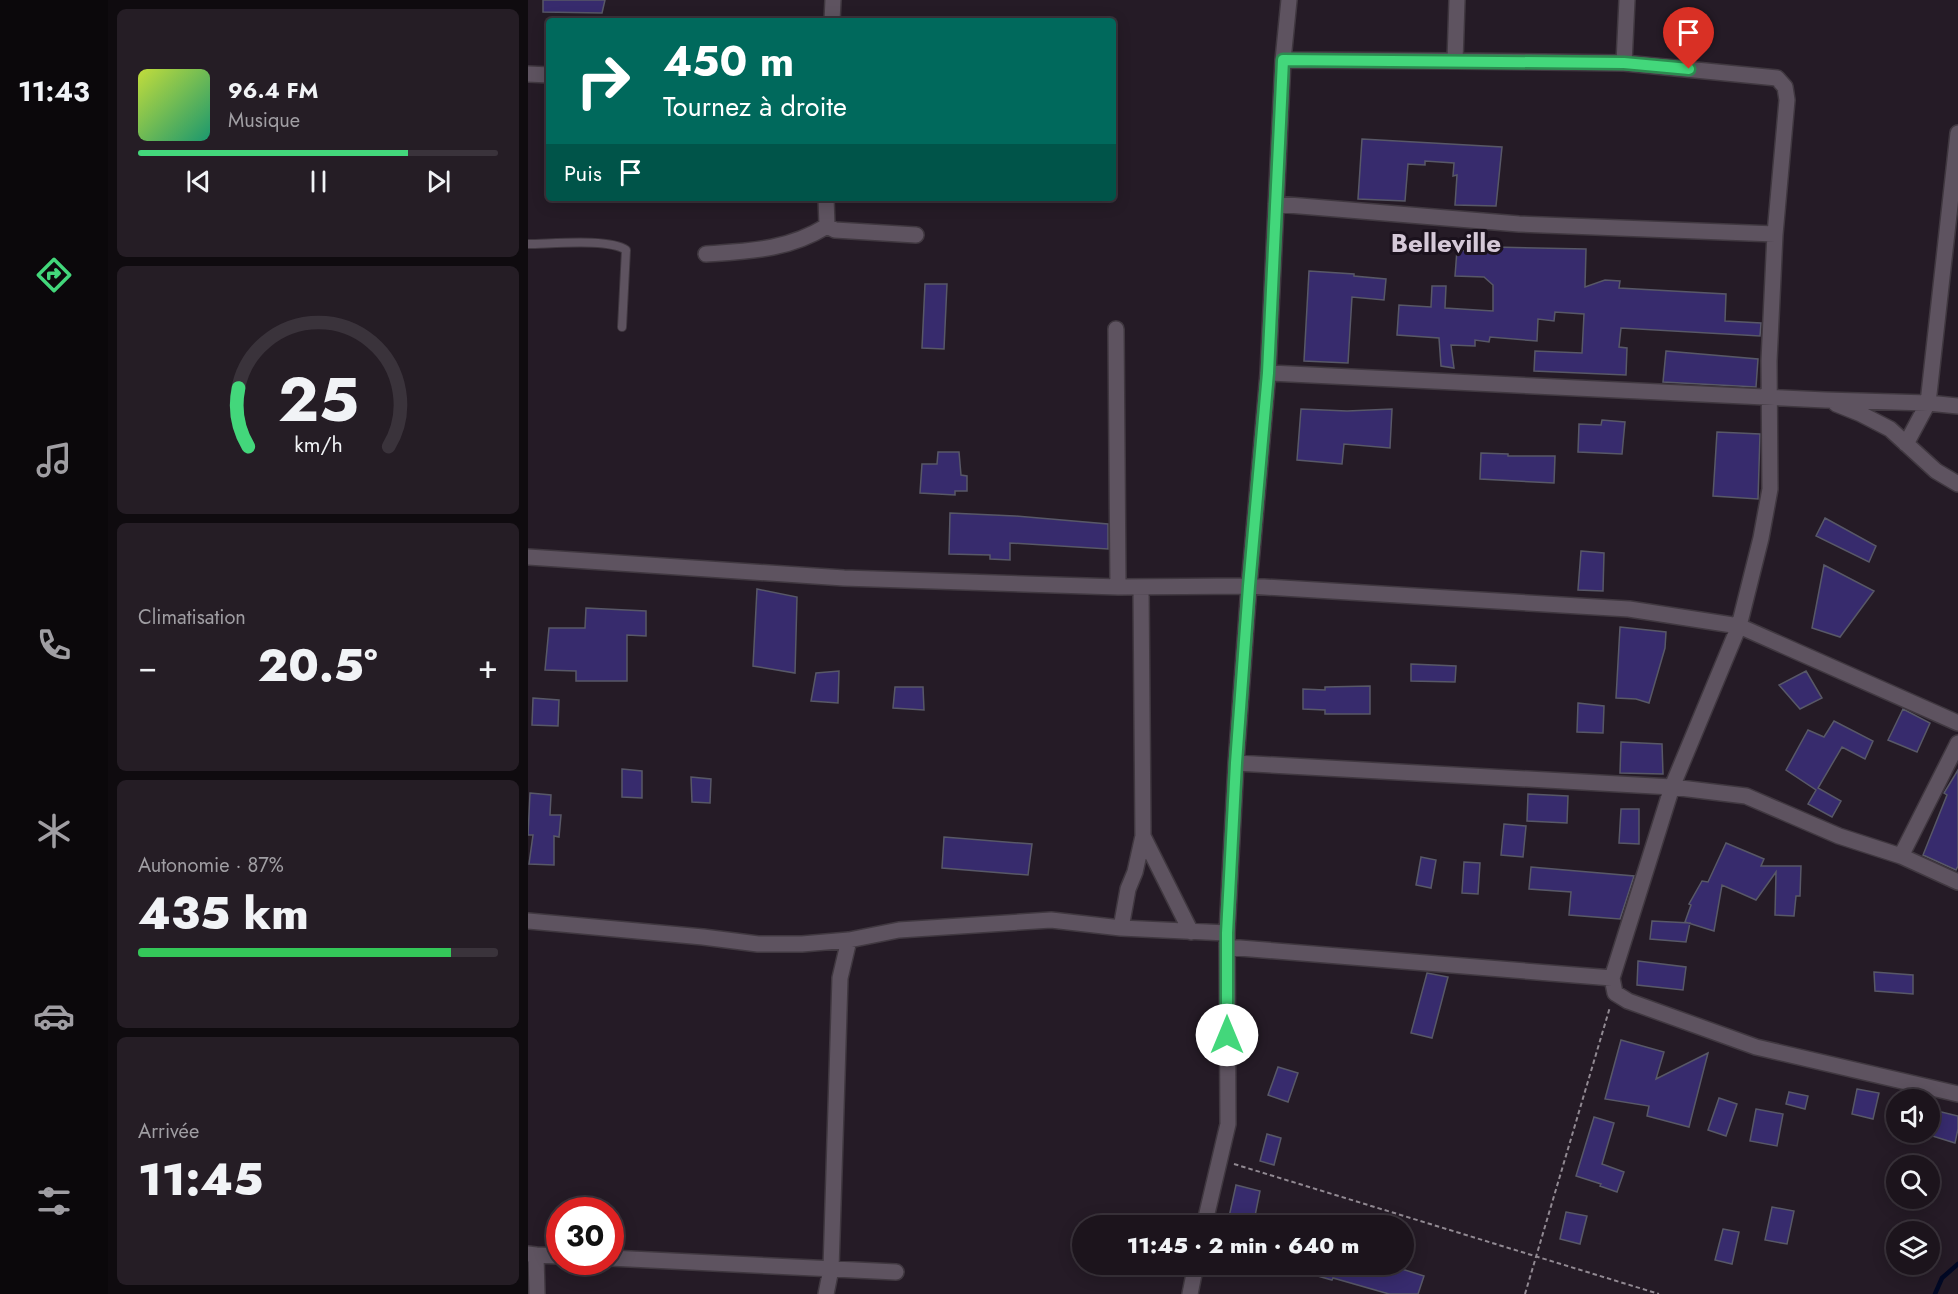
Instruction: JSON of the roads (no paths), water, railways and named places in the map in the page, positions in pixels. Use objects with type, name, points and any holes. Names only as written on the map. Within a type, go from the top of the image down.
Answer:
[{"type":"street","points":[[832,18],[833,0]]},
{"type":"street","points":[[1206,1215],[1228,1124],[1227,940],[1236,763],[1268,373],[1283,60],[1289,0]]},
{"type":"street","points":[[1455,61],[1457,0]]},
{"type":"street","points":[[1624,63],[1627,0]]},
{"type":"street","points":[[1283,60],[1624,63],[1777,78],[1785,87],[1787,100],[1775,234],[1769,398],[1770,489],[1761,538],[1739,626],[1672,787],[1613,985]]},
{"type":"street","points":[[528,74],[546,75]]},
{"type":"street","points":[[1906,444],[1928,403],[1958,133]]},
{"type":"street","points":[[826,201],[827,226]]},
{"type":"street","points":[[1276,204],[1518,224],[1775,234]]},
{"type":"street","points":[[827,226],[836,230],[916,235]]},
{"type":"street","points":[[706,254],[763,250],[786,245],[809,237],[827,226]]},
{"type":"street","points":[[1116,329],[1118,587]]},
{"type":"street","points":[[1268,373],[1958,406]]},
{"type":"street","points":[[1825,400],[1861,414],[1890,429],[1936,471],[1958,484]]},
{"type":"street","points":[[528,557],[844,578],[1118,587],[1249,586],[1629,609],[1739,626],[1958,723]]},
{"type":"street","points":[[1121,928],[1128,889],[1135,872],[1143,836],[1141,587]]},
{"type":"street","points":[[1901,856],[1958,742]]},
{"type":"street","points":[[1236,763],[1672,787],[1746,796],[1839,836],[1901,856],[1958,882]]},
{"type":"street","points":[[1143,836],[1191,933]]},
{"type":"street","points":[[528,921],[758,944],[802,944],[849,940],[899,930],[1051,920],[1191,933],[1227,940],[1613,985],[1628,1000],[1756,1047],[1958,1094]]},
{"type":"street","points":[[826,1294],[831,1269],[840,978],[849,940]]},
{"type":"street","points":[[532,1254],[537,1294]]},
{"type":"street","points":[[624,1259],[896,1272]]},
{"type":"street","points":[[1190,1294],[1194,1275]]},
{"type":"lane","points":[[528,244],[581,242],[620,245],[626,250],[622,327]]},
{"type":"waterway","points":[[1935,1294],[1942,1278],[1958,1264]]},
{"type":"district","name":"Belleville","points":[[1446,243]]}]
